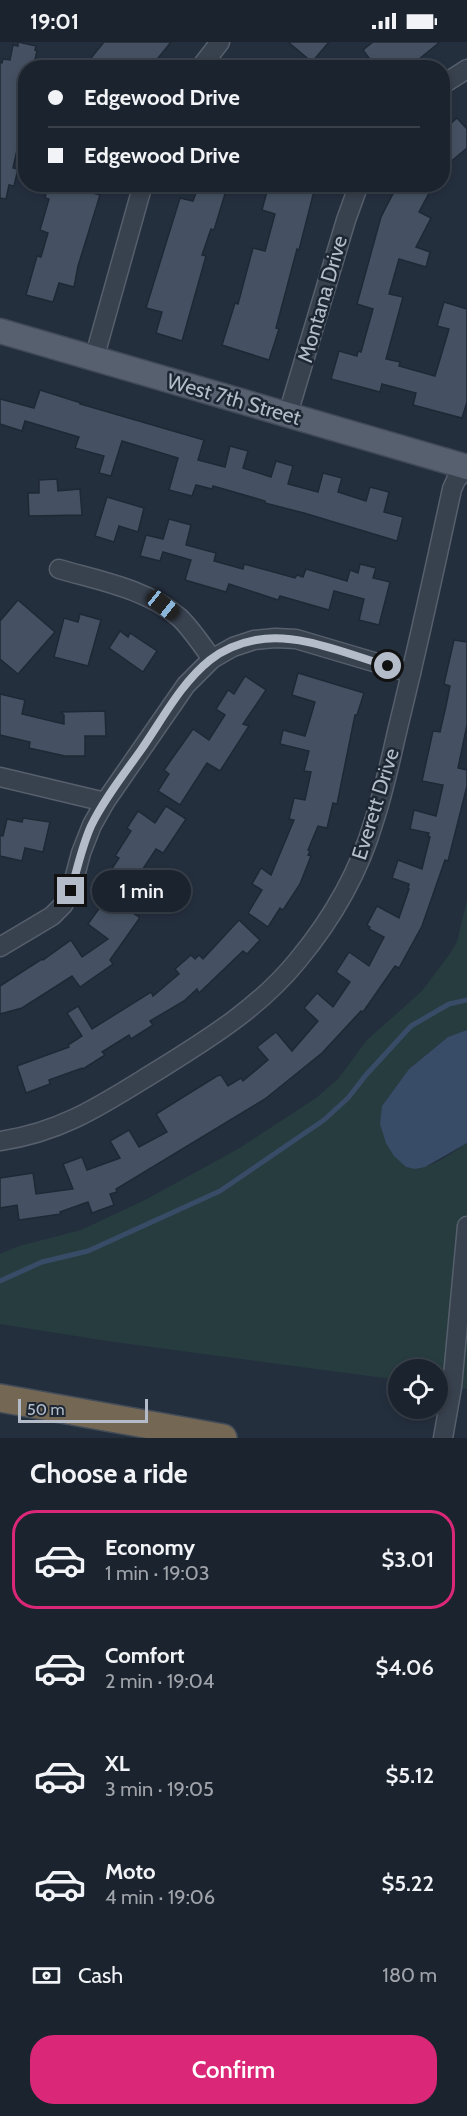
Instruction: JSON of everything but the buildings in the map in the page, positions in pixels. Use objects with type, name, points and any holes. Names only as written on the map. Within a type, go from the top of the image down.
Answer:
[{"type":"highway","points":[[0,1398],[223,1438]]},
{"type":"main road","name":"West 7th Street","points":[[0,332],[467,468]]},
{"type":"street","points":[[206,60],[220,42]]},
{"type":"street","points":[[450,80],[467,69]]},
{"type":"street","points":[[94,359],[141,192]]},
{"type":"street","name":"Montana Drive","points":[[288,414],[356,192]]},
{"type":"street","name":"Everett Drive","points":[[0,1141],[52,1129],[84,1116],[204,1041],[241,1016],[269,991],[320,932],[341,898],[360,860],[375,821],[452,489],[456,480],[467,468]]},
{"type":"street","points":[[59,569],[142,594],[163,605],[181,619],[212,659]]},
{"type":"street","points":[[0,947],[52,916],[63,905],[71,891],[81,853],[92,825],[105,802],[186,685],[212,659],[233,646],[254,640],[296,639],[411,673]]},
{"type":"street","points":[[0,777],[105,802]]},
{"type":"street","points":[[442,1438],[452,1387],[467,1226]]},
{"type":"green space","points":[[467,900],[467,1030],[448,1037],[409,1069],[382,1106],[406,1167],[430,1165],[467,1143],[467,1389],[448,1387],[448,1359],[388,1359],[388,1379],[107,1341],[0,1324],[0,1254],[19,1246],[81,1230],[145,1200],[238,1149],[316,1098],[338,1079],[367,1040],[422,991],[457,942]]},
{"type":"water","points":[[467,1030],[467,1143],[425,1167],[415,1169],[406,1167],[394,1156],[386,1143],[380,1124],[382,1106],[409,1069],[448,1037]]},
{"type":"waterway","points":[[0,1281],[42,1262],[88,1251],[220,1191],[324,1120],[348,1098],[411,1026],[449,1004],[467,1000]]},
{"type":"route","points":[[71,891],[81,853],[92,825],[105,802],[186,685],[212,659],[233,646],[254,640],[275,638],[296,639],[388,666]]}]
